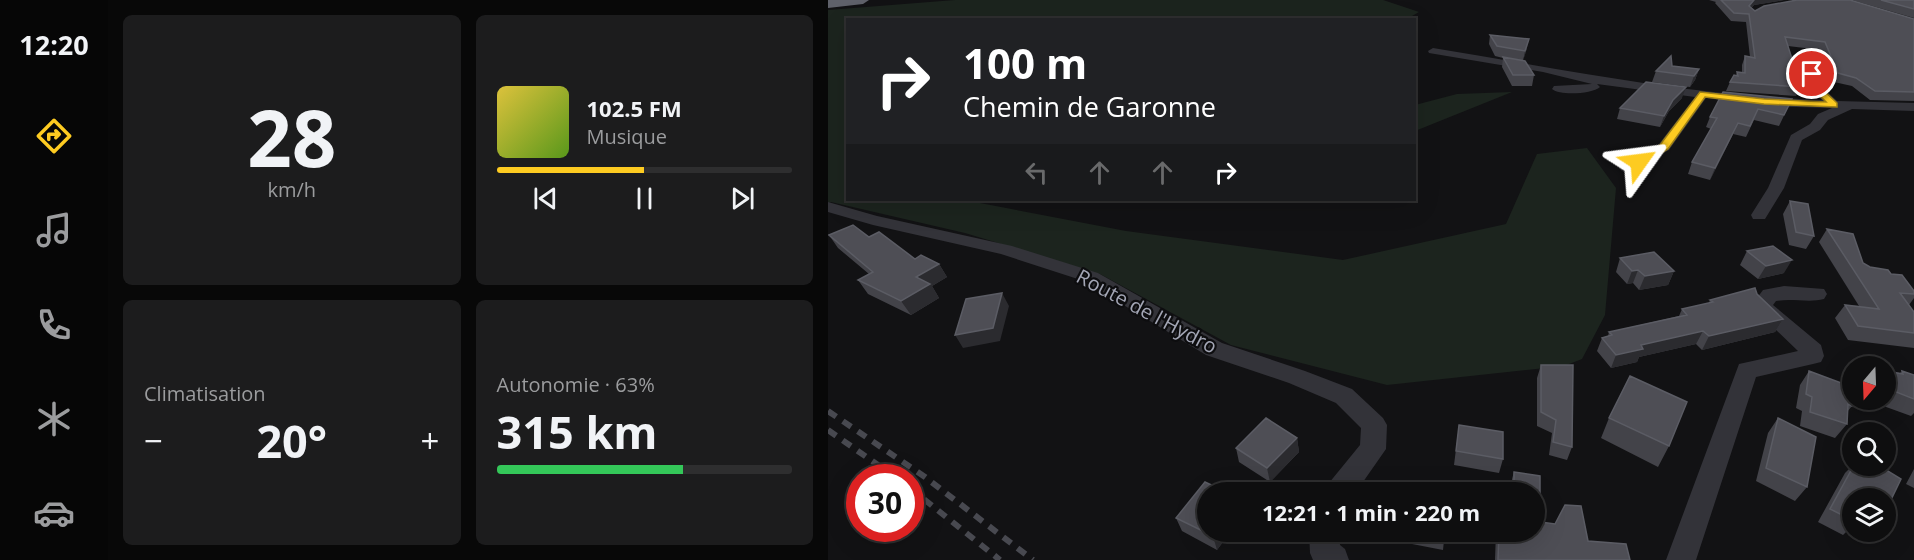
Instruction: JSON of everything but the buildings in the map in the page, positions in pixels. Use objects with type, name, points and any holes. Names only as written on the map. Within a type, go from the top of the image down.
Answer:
[{"type":"highway","points":[[828,3],[863,0]]},
{"type":"street","points":[[1433,51],[1623,85],[1764,102],[1914,107]]},
{"type":"street","points":[[1810,60],[1815,87],[1842,105]]},
{"type":"street","points":[[1558,89],[1623,85]]},
{"type":"street","points":[[1627,168],[1664,147],[1703,94]]},
{"type":"street","points":[[1759,215],[1776,188],[1796,138],[1815,128],[1823,117],[1842,105]]},
{"type":"street","name":"Route de l'Hydro","points":[[828,207],[873,220],[1006,250],[1091,277],[1136,301],[1214,349],[1297,377],[1344,396],[1374,425],[1373,449],[1347,482]]},
{"type":"street","points":[[1681,560],[1747,370],[1813,356],[1813,351],[1761,306],[1770,295],[1817,294]]},
{"type":"street","points":[[1324,542],[1325,553],[1334,560]]},
{"type":"shaded area","points":[[955,0],[1383,0],[1419,12],[1408,18],[846,18],[846,201],[969,201],[1126,231],[1343,260],[1506,224],[1537,154],[1587,148],[1616,188],[1605,315],[1582,359],[1564,366],[1387,385],[1231,345],[1100,274],[965,233],[828,203],[828,10]]},
{"type":"shaded area","points":[[1512,92],[1416,131],[1416,105],[1457,94]]},
{"type":"railway","points":[[828,411],[925,477],[1033,560]]},
{"type":"railway","points":[[828,430],[876,464]]},
{"type":"railway","points":[[924,499],[1000,560]]},
{"type":"route","points":[[1639,162],[1664,147],[1703,94],[1764,102],[1834,105],[1815,87],[1812,74]]}]
